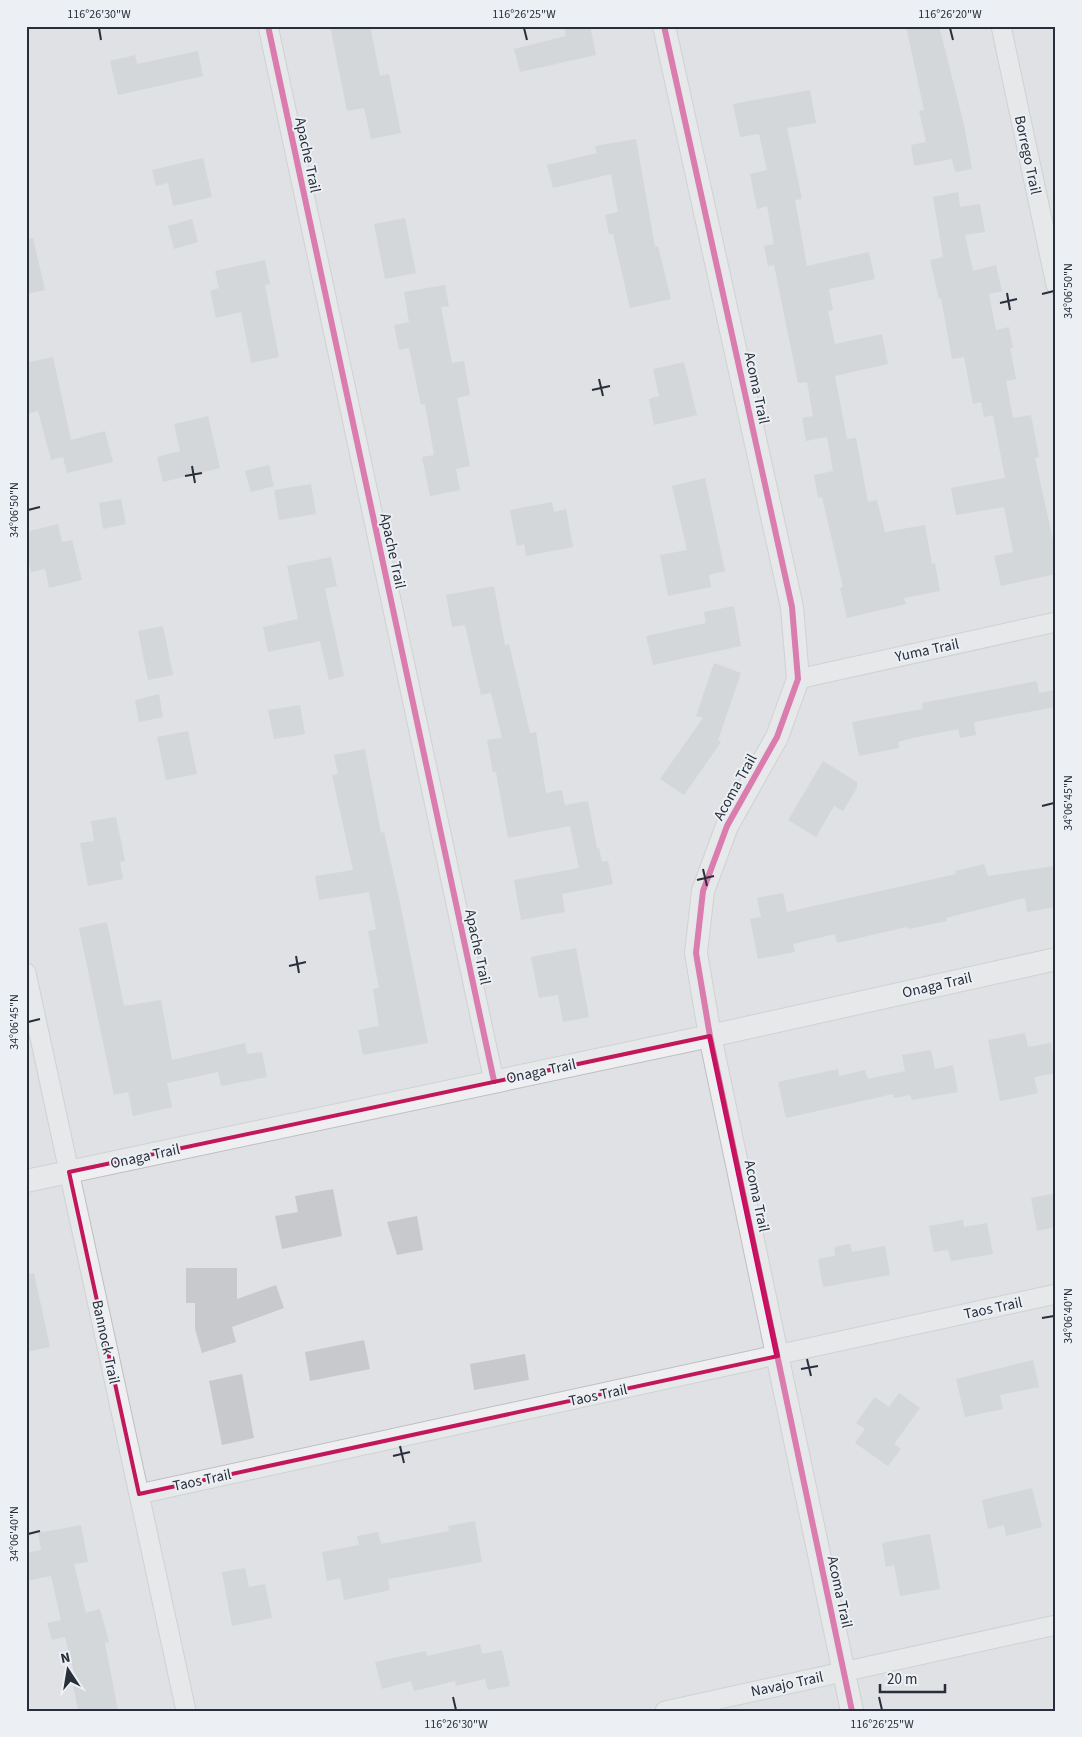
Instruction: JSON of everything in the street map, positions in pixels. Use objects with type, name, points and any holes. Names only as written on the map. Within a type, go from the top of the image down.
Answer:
[{"type":"street","name":"Apache Trail","points":[[268,26],[494,1081]]},
{"type":"street","name":"Acoma Trail","points":[[664,26],[792,607],[798,679],[777,737],[727,826],[703,891],[696,953],[710,1036],[852,1711]]},
{"type":"street","name":"Borrego Trail","points":[[1000,26],[1056,284]]},
{"type":"street","name":"Yuma Trail","points":[[798,679],[1056,622]]},
{"type":"street","name":"Onaga Trail","points":[[26,1181],[710,1036],[1056,959]]},
{"type":"street","name":"Bannock Trail","points":[[26,973],[186,1711]]},
{"type":"street","name":"Taos Trail","points":[[139,1494],[1056,1294]]},
{"type":"street","name":"Navajo Trail","points":[[665,1711],[1056,1626]]},
{"type":"highlighted area","points":[[710,1036],[778,1356],[139,1494],[69,1172]]},
{"type":"building","points":[[330,26],[370,26],[380,76],[389,74],[401,133],[371,139],[364,108],[347,111]]},
{"type":"building","points":[[564,26],[590,26],[596,55],[520,72],[514,49],[566,36]]},
{"type":"building","points":[[906,26],[939,26],[964,125],[972,169],[955,172],[952,159],[914,166],[911,145],[926,142],[919,111],[924,110]]},
{"type":"building","points":[[198,51],[203,76],[118,95],[110,61],[135,55],[137,64]]},
{"type":"building","points":[[810,90],[816,123],[787,128],[802,199],[795,200],[807,266],[869,252],[875,279],[829,289],[833,310],[828,311],[835,344],[882,334],[888,364],[835,376],[847,439],[856,438],[868,502],[877,500],[885,532],[925,525],[932,564],[935,563],[940,591],[904,598],[906,604],[847,618],[840,588],[843,587],[822,497],[818,498],[814,475],[833,471],[827,437],[806,441],[802,418],[813,416],[807,382],[798,383],[774,265],[768,266],[764,246],[774,244],[767,206],[757,209],[750,174],[767,170],[759,134],[740,137],[733,104]]},
{"type":"building","points":[[636,139],[655,247],[658,246],[671,299],[630,308],[613,234],[609,234],[605,215],[618,212],[611,174],[553,188],[547,165],[597,153],[595,146]]},
{"type":"building","points":[[203,158],[212,197],[173,206],[168,183],[156,186],[152,170]]},
{"type":"building","points":[[958,192],[960,207],[980,204],[985,232],[965,235],[973,271],[996,265],[1002,291],[989,294],[996,330],[1009,327],[1013,348],[1010,348],[1016,379],[1006,381],[1013,418],[1031,415],[1039,457],[1035,458],[1056,554],[1056,574],[1001,586],[994,556],[1013,552],[1004,507],[956,515],[951,488],[1005,478],[993,415],[984,417],[981,402],[973,404],[964,357],[952,359],[941,298],[939,299],[930,260],[943,257],[933,197]]},
{"type":"building","points":[[405,218],[416,273],[385,279],[374,224]]},
{"type":"building","points":[[192,219],[198,242],[174,249],[168,226]]},
{"type":"building","points":[[33,238],[45,290],[26,294],[26,239]]},
{"type":"building","points":[[265,260],[270,284],[265,285],[279,357],[251,363],[241,312],[216,318],[210,291],[219,288],[215,271]]},
{"type":"building","points":[[445,285],[449,306],[441,307],[452,363],[464,361],[470,395],[457,398],[470,466],[456,469],[460,490],[430,496],[422,457],[434,455],[425,404],[421,405],[409,348],[399,350],[394,325],[409,322],[404,292]]},
{"type":"building","points":[[53,357],[71,440],[105,431],[113,462],[67,473],[63,457],[51,460],[38,411],[26,414],[26,363]]},
{"type":"building","points":[[684,362],[697,415],[654,425],[649,399],[659,396],[653,369]]},
{"type":"building","points":[[208,416],[220,468],[163,482],[157,457],[180,451],[174,424]]},
{"type":"building","points":[[269,465],[274,486],[251,492],[245,471]]},
{"type":"building","points":[[705,478],[725,571],[709,575],[711,587],[668,596],[660,555],[687,550],[672,486]]},
{"type":"building","points":[[311,484],[316,514],[279,520],[274,490]]},
{"type":"building","points":[[121,499],[126,524],[103,529],[99,503]]},
{"type":"building","points":[[552,502],[554,512],[566,509],[573,547],[526,556],[524,544],[517,546],[510,510]]},
{"type":"building","points":[[58,524],[62,542],[72,540],[82,580],[49,588],[45,569],[31,572],[26,552],[26,532]]},
{"type":"building","points":[[331,557],[337,586],[325,589],[344,676],[329,680],[320,641],[268,652],[263,627],[298,619],[287,566]]},
{"type":"building","points":[[494,586],[505,645],[509,644],[530,733],[536,732],[546,793],[562,790],[565,805],[588,801],[597,848],[599,848],[602,862],[608,861],[613,884],[562,894],[565,912],[521,920],[514,880],[579,868],[570,826],[508,838],[496,772],[493,773],[487,740],[502,738],[491,693],[481,695],[465,625],[452,627],[446,595]]},
{"type":"building","points":[[734,606],[741,646],[653,665],[646,636],[706,623],[704,612]]},
{"type":"building","points":[[163,626],[173,675],[148,680],[138,631]]},
{"type":"building","points":[[714,663],[741,673],[718,740],[721,742],[684,795],[660,779],[703,718],[696,716]]},
{"type":"building","points":[[1037,681],[1039,693],[1056,690],[1056,707],[974,722],[976,735],[960,738],[958,729],[898,742],[899,748],[859,756],[852,722],[923,709],[922,703]]},
{"type":"building","points":[[159,694],[163,717],[139,722],[135,700]]},
{"type":"building","points":[[300,705],[305,734],[274,739],[268,710]]},
{"type":"building","points":[[188,731],[197,774],[166,780],[157,737]]},
{"type":"building","points":[[365,749],[381,833],[384,832],[400,903],[428,1043],[363,1055],[358,1030],[379,1026],[373,989],[379,988],[368,931],[376,929],[369,892],[319,900],[315,876],[353,870],[332,775],[338,774],[334,755]]},
{"type":"building","points":[[823,761],[857,782],[857,788],[843,811],[834,806],[816,837],[788,820]]},
{"type":"building","points":[[116,817],[125,861],[120,862],[123,879],[88,886],[80,843],[94,841],[91,821]]},
{"type":"building","points":[[984,864],[988,876],[1054,866],[1056,907],[1027,912],[1025,898],[946,918],[947,921],[908,929],[907,927],[837,943],[835,934],[793,944],[795,952],[758,959],[750,919],[761,917],[757,898],[783,893],[787,912],[956,874],[955,871]]},
{"type":"building","points":[[107,922],[124,1006],[161,1000],[172,1060],[245,1043],[247,1054],[262,1052],[267,1077],[221,1086],[218,1072],[167,1083],[172,1107],[133,1116],[128,1092],[114,1095],[79,928]]},
{"type":"building","points":[[576,948],[589,1017],[563,1022],[558,995],[539,998],[531,957]]},
{"type":"building","points":[[1025,1033],[1028,1047],[1051,1043],[1056,1073],[1034,1077],[1038,1093],[1000,1101],[988,1040]]},
{"type":"building","points":[[931,1050],[935,1069],[953,1065],[958,1092],[912,1100],[910,1095],[894,1098],[893,1094],[786,1118],[778,1082],[838,1069],[839,1076],[865,1070],[868,1079],[905,1071],[902,1055]]},
{"type":"building","points":[[333,1189],[342,1236],[282,1249],[275,1216],[298,1212],[295,1196]]},
{"type":"building","points":[[1056,1193],[1056,1227],[1037,1231],[1031,1198]]},
{"type":"building","points":[[417,1216],[423,1250],[397,1255],[387,1222]]},
{"type":"building","points":[[963,1220],[964,1227],[987,1223],[993,1254],[951,1261],[948,1250],[934,1252],[929,1226]]},
{"type":"building","points":[[850,1244],[852,1252],[885,1246],[890,1275],[823,1287],[818,1259],[835,1256],[834,1247]]},
{"type":"building","points":[[186,1268],[237,1268],[237,1299],[276,1285],[284,1308],[232,1327],[236,1342],[202,1353],[195,1329],[195,1303],[186,1303]]},
{"type":"building","points":[[34,1273],[50,1347],[26,1352],[26,1274]]},
{"type":"building","points":[[364,1340],[370,1369],[310,1381],[305,1352]]},
{"type":"building","points":[[525,1354],[529,1380],[474,1390],[470,1364]]},
{"type":"building","points":[[1033,1360],[1039,1387],[1000,1395],[1003,1409],[965,1417],[956,1379]]},
{"type":"building","points":[[242,1374],[254,1438],[222,1445],[209,1381]]},
{"type":"building","points":[[899,1393],[920,1408],[894,1444],[901,1449],[888,1466],[855,1443],[865,1429],[856,1423],[875,1397],[889,1407]]},
{"type":"building","points":[[1032,1488],[1042,1527],[1006,1536],[1004,1525],[988,1529],[982,1500]]},
{"type":"building","points":[[475,1521],[482,1562],[388,1579],[390,1590],[344,1600],[340,1578],[327,1581],[322,1552],[359,1545],[357,1536],[378,1532],[381,1544],[449,1531],[448,1526]]},
{"type":"building","points":[[81,1525],[88,1562],[74,1564],[86,1613],[100,1609],[109,1642],[105,1643],[118,1711],[78,1711],[71,1673],[74,1672],[65,1637],[52,1640],[47,1623],[61,1620],[51,1576],[26,1581],[26,1553],[41,1550],[38,1533]]},
{"type":"building","points":[[930,1534],[940,1589],[900,1596],[894,1565],[886,1567],[882,1543]]},
{"type":"building","points":[[245,1568],[249,1587],[265,1584],[272,1618],[232,1626],[222,1572]]},
{"type":"building","points":[[480,1644],[482,1654],[502,1650],[510,1686],[488,1690],[485,1679],[456,1686],[455,1681],[414,1691],[411,1681],[382,1689],[375,1662],[426,1651],[427,1656]]},
{"type":"cycle path","points":[[268,26],[494,1081]]},
{"type":"cycle path","points":[[664,26],[792,607],[798,679],[777,737],[727,826],[703,891],[696,953],[710,1036],[852,1711]]}]
